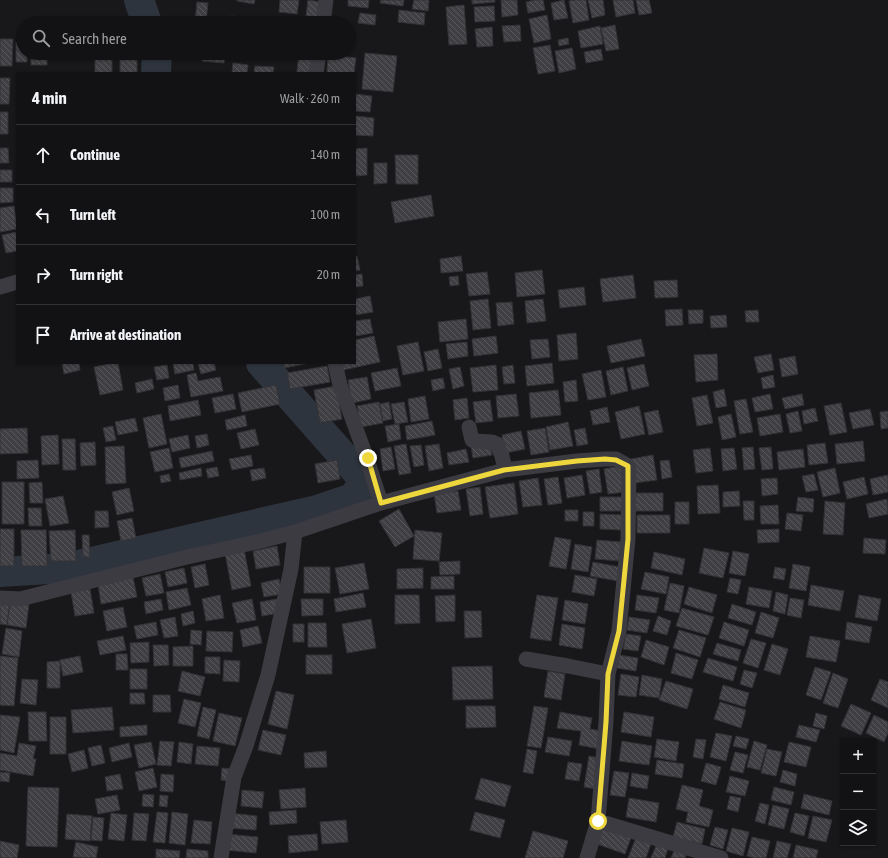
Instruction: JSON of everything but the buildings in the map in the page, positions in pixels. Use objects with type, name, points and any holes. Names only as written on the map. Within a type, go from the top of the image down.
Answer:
[{"type":"street","points":[[324,16],[326,0]]},
{"type":"street","points":[[316,72],[318,60]]},
{"type":"street","points":[[0,287],[16,282]]},
{"type":"street","points":[[335,364],[340,385],[368,458],[381,503]]},
{"type":"street","points":[[469,427],[472,440],[474,442],[492,442],[497,444],[502,456],[504,470]]},
{"type":"street","points":[[0,598],[20,599],[261,541],[295,532],[381,503],[504,470],[577,461],[605,459],[616,460],[628,466],[627,547],[619,631],[608,674],[606,729],[598,821],[587,858]]},
{"type":"street","points":[[221,858],[234,777],[246,746],[268,675],[291,569],[295,532]]},
{"type":"street","points":[[526,659],[608,674]]},
{"type":"street","points":[[598,821],[721,858]]},
{"type":"waterway","points":[[139,0],[145,16]]},
{"type":"waterway","points":[[156,72],[157,60]]},
{"type":"waterway","points":[[0,572],[65,568],[317,510],[353,498],[365,481],[262,364]]},
{"type":"route","points":[[368,458],[381,503],[504,470],[605,459],[616,460],[628,466],[628,539],[619,631],[608,674],[606,722],[598,821]]}]
